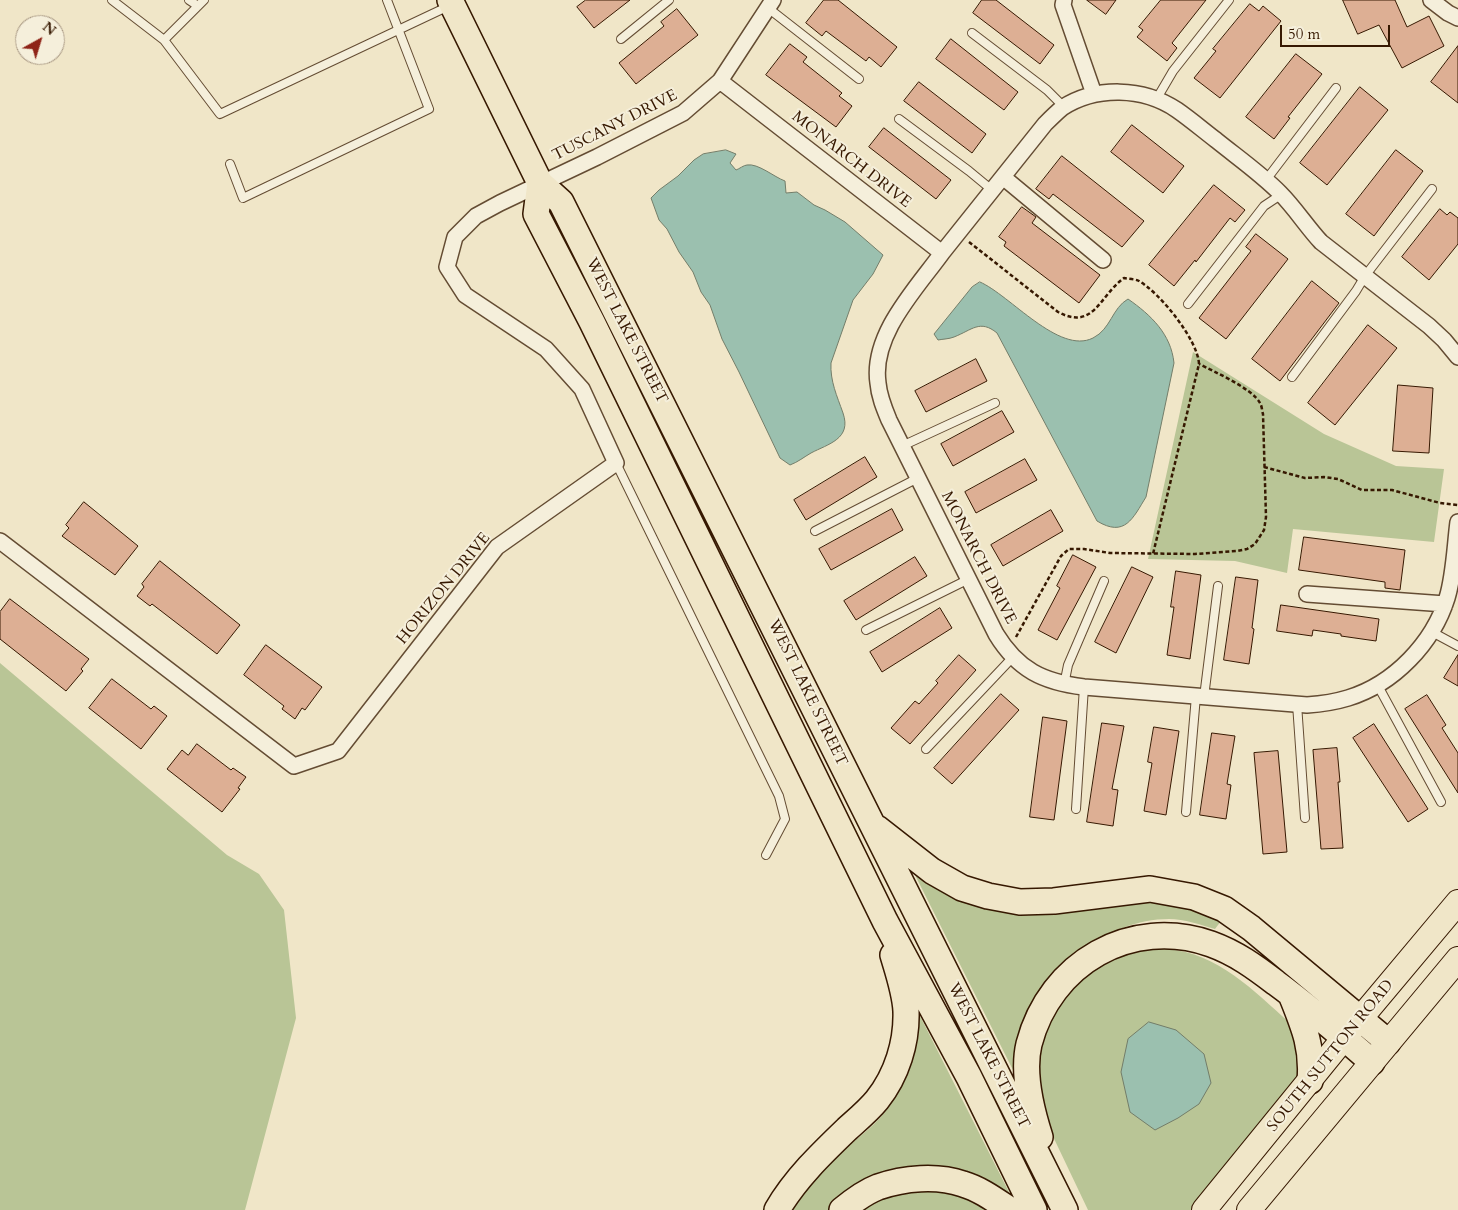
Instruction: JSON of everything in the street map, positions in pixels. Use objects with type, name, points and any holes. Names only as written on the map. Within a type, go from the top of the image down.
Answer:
[{"type":"highway","name":"WEST LAKE STREET","points":[[451,2],[540,183],[561,202],[1062,1203]]},
{"type":"highway","name":"WEST LAKE STREET","points":[[540,183],[536,214],[592,322],[886,920],[969,1077],[1034,1210]]},
{"type":"highway","points":[[872,825],[932,871],[962,888],[988,896],[1020,902],[1054,901],[1150,889],[1194,897],[1224,908],[1251,928],[1388,1042]]},
{"type":"highway","points":[[777,1210],[786,1195],[831,1144],[877,1100],[896,1068],[906,1030],[906,1009],[886,920]]},
{"type":"highway","points":[[1062,1203],[1033,1115],[1027,1072],[1029,1046],[1036,1023],[1052,992],[1081,963],[1110,946],[1138,938],[1168,937],[1190,939],[1225,950],[1247,961],[1290,993],[1372,1062]]},
{"type":"highway","points":[[1290,993],[1306,1032],[1310,1049],[1310,1081]]},
{"type":"highway","points":[[842,1210],[857,1198],[878,1187],[915,1179],[934,1179],[962,1183],[1010,1210]]},
{"type":"main road","name":"SOUTH SUTTON ROAD","points":[[1204,1210],[1458,902]]},
{"type":"main road","points":[[1249,1210],[1458,959]]},
{"type":"street","points":[[1064,0],[1063,5],[1094,94]]},
{"type":"street","points":[[1431,0],[1458,18]]},
{"type":"street","name":"TUSCANY DRIVE","points":[[540,183],[597,157],[683,113],[720,81],[771,4]]},
{"type":"street","name":"MONARCH DRIVE","points":[[720,81],[942,253],[892,322],[881,348],[877,382],[882,402],[902,446],[996,634],[1010,654],[1020,664],[1035,673],[1064,685],[1084,687],[1307,705],[1343,700],[1394,674],[1412,657],[1432,632],[1448,596],[1455,563],[1458,522]]},
{"type":"street","points":[[942,253],[1045,124],[1064,107],[1094,94],[1118,92],[1136,94],[1156,100],[1176,110],[1266,180],[1282,194],[1308,228],[1322,242],[1429,326],[1458,357]]},
{"type":"street","points":[[1002,177],[1103,260]]},
{"type":"street","points":[[540,183],[476,216],[454,237],[447,267],[465,295],[546,349],[582,389],[616,462]]},
{"type":"street","name":"HORIZON DRIVE","points":[[0,541],[294,766],[338,751],[497,547],[616,462]]},
{"type":"street","points":[[1307,594],[1445,604]]},
{"type":"lane","points":[[112,0],[164,40],[220,114],[398,31],[451,2]]},
{"type":"lane","points":[[190,0],[198,6]]},
{"type":"lane","points":[[164,40],[204,0]]},
{"type":"lane","points":[[230,164],[243,198],[429,109],[387,0]]},
{"type":"lane","points":[[621,39],[669,0]]},
{"type":"lane","points":[[1156,100],[1174,70],[1229,0]]},
{"type":"lane","points":[[771,4],[859,79]]},
{"type":"lane","points":[[972,33],[1047,90],[1064,107]]},
{"type":"lane","points":[[1266,180],[1336,88]]},
{"type":"lane","points":[[898,119],[992,190]]},
{"type":"lane","points":[[1292,377],[1365,276],[1432,189]]},
{"type":"lane","points":[[1188,304],[1264,206],[1282,194]]},
{"type":"lane","points":[[902,446],[995,403]]},
{"type":"lane","points":[[616,462],[779,796],[785,819],[766,855]]},
{"type":"lane","points":[[815,531],[918,478]]},
{"type":"lane","points":[[866,630],[969,578]]},
{"type":"lane","points":[[1064,685],[1068,665],[1104,582]]},
{"type":"lane","points":[[1186,812],[1200,697],[1218,586]]},
{"type":"lane","points":[[1432,632],[1458,646]]},
{"type":"lane","points":[[926,749],[1010,654]]},
{"type":"lane","points":[[1377,684],[1441,802]]},
{"type":"lane","points":[[1076,810],[1084,687]]},
{"type":"lane","points":[[1297,704],[1305,818]]},
{"type":"path","points":[[958,233],[1058,312],[1070,318],[1086,317],[1117,283],[1124,278],[1138,281],[1151,290],[1170,309],[1199,354],[1199,364],[1153,554]]},
{"type":"path","points":[[1010,654],[1018,634],[1061,556],[1069,549],[1110,553],[1195,554],[1237,551],[1255,544],[1264,530],[1266,517],[1260,403],[1240,386],[1199,364]]},
{"type":"path","points":[[1264,467],[1306,478],[1324,477],[1338,479],[1362,490],[1392,490],[1440,504],[1458,505]]},
{"type":"shaded area","points":[[726,150],[736,154],[730,163],[736,170],[746,165],[756,166],[785,181],[786,193],[797,192],[814,205],[845,222],[883,255],[873,274],[853,300],[831,363],[833,382],[845,422],[844,429],[841,435],[831,443],[790,465],[780,458],[722,339],[710,305],[701,292],[693,272],[679,252],[667,229],[659,220],[651,198],[703,154]]},
{"type":"shaded area","points":[[980,282],[1050,331],[1065,338],[1080,341],[1093,338],[1104,329],[1118,308],[1128,299],[1152,319],[1164,334],[1169,343],[1174,363],[1146,497],[1137,512],[1127,523],[1115,527],[1107,526],[1097,521],[997,333],[981,326],[948,339],[938,340],[934,334],[972,287]]},
{"type":"shaded area","points":[[1193,352],[1324,434],[1396,466],[1444,469],[1434,542],[1293,529],[1287,573],[1235,561],[1148,559]]},
{"type":"shaded area","points":[[0,663],[227,855],[259,874],[284,910],[296,1018],[245,1210],[0,1210]]},
{"type":"shaded area","points":[[912,869],[931,881],[1170,903],[1185,906],[1221,921],[1215,929],[1175,919],[1146,921],[1112,932],[1082,950],[1018,1080]]},
{"type":"shaded area","points":[[1136,948],[1167,949],[1185,952],[1219,966],[1249,987],[1290,1023],[1296,1031],[1300,1072],[1294,1083],[1191,1210],[1088,1210],[1048,1126],[1038,1095],[1039,1050],[1055,1007],[1094,967]]},
{"type":"shaded area","points":[[918,1012],[1014,1202],[976,1180],[847,1195],[828,1210],[791,1210],[820,1172],[874,1124],[896,1096],[903,1083],[912,1056]]},
{"type":"shaded area","points":[[1149,1022],[1176,1030],[1204,1054],[1211,1083],[1199,1104],[1155,1130],[1130,1112],[1121,1072],[1128,1039]]},
{"type":"shaded area","points":[[915,1190],[948,1191],[968,1197],[992,1210],[861,1210],[884,1197]]},
{"type":"building","points":[[586,0],[630,0],[594,28],[577,7]]},
{"type":"building","points":[[824,0],[838,0],[897,47],[881,67],[869,57],[866,61],[826,31],[822,36],[806,23]]},
{"type":"building","points":[[982,0],[996,0],[1054,45],[1040,64],[973,13]]},
{"type":"building","points":[[1087,0],[1116,0],[1106,14]]},
{"type":"building","points":[[1161,0],[1206,0],[1172,43],[1177,48],[1167,61],[1137,37],[1143,30],[1139,27]]},
{"type":"building","points":[[1343,0],[1395,0],[1407,27],[1429,16],[1444,46],[1402,68],[1379,25],[1358,34]]},
{"type":"building","points":[[1250,4],[1259,11],[1263,6],[1281,21],[1220,98],[1194,78],[1216,51],[1213,49]]},
{"type":"building","points":[[677,9],[698,35],[636,84],[619,63],[664,26],[661,22]]},
{"type":"building","points":[[951,39],[1018,92],[1004,110],[936,59]]},
{"type":"building","points":[[790,44],[807,57],[803,62],[842,93],[839,96],[852,106],[836,127],[766,75]]},
{"type":"building","points":[[1458,46],[1458,103],[1431,82]]},
{"type":"building","points":[[1296,54],[1322,74],[1288,117],[1290,118],[1274,139],[1246,117]]},
{"type":"building","points":[[919,82],[986,134],[972,153],[904,101]]},
{"type":"building","points":[[1360,87],[1388,110],[1327,185],[1300,163]]},
{"type":"building","points":[[1132,125],[1184,166],[1163,193],[1111,152]]},
{"type":"building","points":[[884,128],[951,180],[936,199],[869,147]]},
{"type":"building","points":[[1396,150],[1423,171],[1374,236],[1346,214]]},
{"type":"building","points":[[1062,156],[1144,221],[1122,247],[1053,194],[1049,199],[1036,189]]},
{"type":"building","points":[[1214,185],[1245,210],[1235,222],[1230,218],[1196,262],[1195,260],[1174,286],[1149,265]]},
{"type":"building","points":[[1022,207],[1036,217],[1032,223],[1100,275],[1079,303],[1004,246],[1006,242],[999,237]]},
{"type":"building","points":[[1440,209],[1447,215],[1450,212],[1458,218],[1458,244],[1429,280],[1402,257]]},
{"type":"building","points":[[1256,234],[1288,259],[1226,339],[1199,318],[1251,251],[1246,247]]},
{"type":"building","points":[[1312,281],[1339,303],[1280,381],[1252,359]]},
{"type":"building","points":[[1368,325],[1397,348],[1335,425],[1308,403]]},
{"type":"building","points":[[976,359],[987,381],[926,412],[915,391]]},
{"type":"building","points":[[1398,385],[1433,388],[1429,453],[1393,451]]},
{"type":"building","points":[[1002,411],[1014,432],[953,466],[941,444]]},
{"type":"building","points":[[865,457],[877,477],[806,520],[794,500]]},
{"type":"building","points":[[1025,459],[1037,480],[976,513],[965,492]]},
{"type":"building","points":[[84,502],[138,546],[115,575],[62,536],[69,528],[66,525]]},
{"type":"building","points":[[892,509],[903,530],[831,570],[819,549]]},
{"type":"building","points":[[1051,510],[1063,531],[1003,566],[991,545]]},
{"type":"building","points":[[1304,537],[1405,550],[1400,590],[1385,588],[1385,582],[1299,570]]},
{"type":"building","points":[[1073,555],[1096,567],[1057,640],[1038,630],[1060,588],[1057,586]]},
{"type":"building","points":[[915,557],[927,576],[856,620],[844,601]]},
{"type":"building","points":[[160,561],[240,625],[217,654],[152,604],[150,606],[137,596],[144,587],[142,584]]},
{"type":"building","points":[[1132,567],[1153,577],[1116,653],[1095,642]]},
{"type":"building","points":[[1176,571],[1201,575],[1190,659],[1167,655],[1174,607],[1171,607]]},
{"type":"building","points":[[1236,577],[1258,580],[1249,664],[1224,660]]},
{"type":"building","points":[[10,599],[89,659],[81,669],[83,671],[66,691],[0,639],[0,612]]},
{"type":"building","points":[[1281,605],[1379,619],[1376,641],[1313,630],[1312,636],[1277,631]]},
{"type":"building","points":[[940,608],[952,628],[882,672],[870,652]]},
{"type":"building","points":[[266,645],[322,687],[305,710],[302,708],[295,719],[282,709],[284,706],[244,675]]},
{"type":"building","points":[[959,655],[976,670],[910,744],[891,728],[915,701],[919,704]]},
{"type":"building","points":[[1458,655],[1458,686],[1444,678]]},
{"type":"building","points":[[112,679],[151,709],[154,706],[167,716],[141,749],[89,708]]},
{"type":"building","points":[[1001,694],[1019,710],[952,784],[934,768]]},
{"type":"building","points":[[1427,695],[1446,725],[1442,728],[1458,753],[1458,793],[1405,709]]},
{"type":"building","points":[[1043,717],[1067,721],[1054,820],[1030,817]]},
{"type":"building","points":[[1102,723],[1124,726],[1112,789],[1118,790],[1113,826],[1087,822]]},
{"type":"building","points":[[1374,724],[1428,809],[1408,822],[1353,738]]},
{"type":"building","points":[[1154,727],[1179,731],[1166,815],[1144,811],[1152,763],[1148,762]]},
{"type":"building","points":[[1212,733],[1235,736],[1227,784],[1231,785],[1226,819],[1200,815]]},
{"type":"building","points":[[197,744],[231,770],[233,768],[246,777],[238,788],[240,789],[222,812],[167,769],[182,750],[188,755]]},
{"type":"building","points":[[1337,748],[1343,848],[1321,849],[1313,750]]},
{"type":"building","points":[[1278,751],[1287,852],[1263,854],[1254,753]]}]
